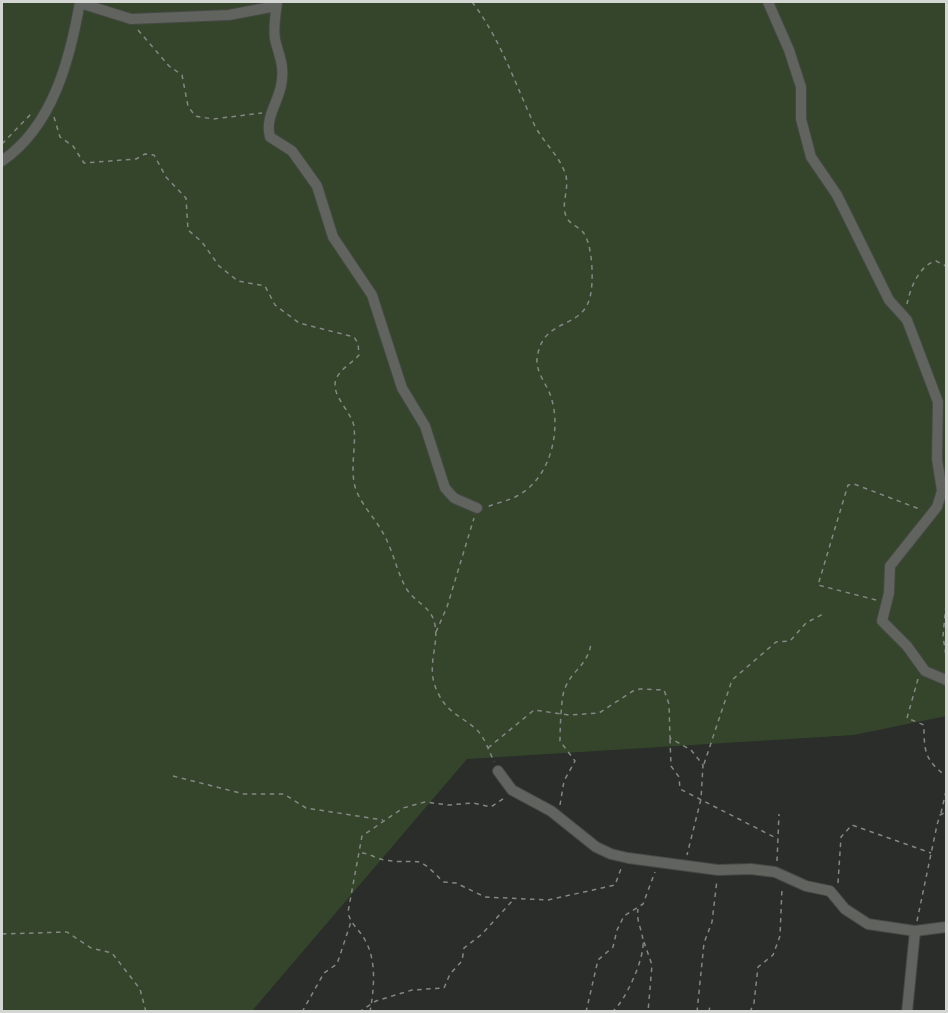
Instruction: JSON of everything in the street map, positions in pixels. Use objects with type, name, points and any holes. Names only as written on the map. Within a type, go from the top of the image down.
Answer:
[{"type":"street","points":[[2,161],[30,133],[51,100],[66,68],[80,2],[131,19],[230,15],[276,4],[275,39],[281,56],[282,80],[280,93],[268,120],[270,137],[292,151],[317,186],[333,237],[372,295],[402,388],[425,426],[445,488],[454,498],[477,508]]},
{"type":"street","points":[[768,2],[789,50],[801,87],[801,119],[812,158],[837,195],[889,300],[907,320],[938,405],[937,459],[942,491],[932,513],[891,562],[882,623],[907,646],[922,667],[932,675],[946,680]]},
{"type":"street","points":[[498,771],[512,790],[560,818],[596,847],[628,858],[660,863],[718,870],[751,869],[776,872],[806,885],[830,891],[856,918],[868,924],[915,931],[946,927]]},
{"type":"street","points":[[907,1011],[915,931]]},
{"type":"path","points":[[435,633],[450,596],[477,508],[516,497],[533,485],[543,472],[554,437],[554,426],[550,396],[537,363],[540,346],[550,330],[578,316],[584,309],[590,299],[592,272],[587,238],[567,218],[564,211],[568,190],[560,162],[533,124],[486,18],[472,2]]},
{"type":"path","points":[[131,19],[142,37],[169,66],[177,69],[182,75],[188,106],[195,116],[213,119],[272,112]]},
{"type":"path","points":[[51,100],[58,133],[73,146],[81,160],[88,163],[105,162],[113,159],[136,159],[149,153],[154,155],[166,177],[186,198],[189,230],[202,242],[219,266],[242,282],[265,286],[275,305],[299,323],[354,337],[358,343],[359,355],[338,375],[335,382],[338,397],[352,419],[354,428],[354,482],[364,506],[384,534],[396,570],[413,600],[428,609],[434,620],[432,668],[437,692],[452,713],[480,734],[498,771]]},
{"type":"path","points":[[2,144],[32,113]]},
{"type":"path","points":[[907,320],[910,290],[926,265],[936,261],[946,266]]},
{"type":"path","points":[[886,603],[818,585],[848,485],[854,484],[932,513]]},
{"type":"path","points":[[946,605],[943,636],[946,656]]},
{"type":"path","points":[[690,867],[687,846],[693,833],[701,799],[703,765],[732,680],[752,666],[772,644],[778,641],[790,641],[806,623],[823,614]]},
{"type":"path","points":[[560,818],[561,791],[575,760],[560,741],[564,689],[574,672],[585,663],[591,644]]},
{"type":"path","points":[[922,667],[907,718],[924,725],[925,752],[931,764],[946,776]]},
{"type":"path","points":[[488,748],[534,710],[540,708],[563,714],[599,713],[640,688],[664,690],[669,711],[671,766],[678,776],[680,789],[778,839]]},
{"type":"path","points":[[670,738],[691,750],[703,765]]},
{"type":"path","points":[[173,776],[244,795],[284,794],[306,808],[383,820]]},
{"type":"path","points":[[370,1011],[374,976],[370,954],[365,939],[351,922],[348,912],[363,836],[403,808],[425,802],[448,805],[473,803],[494,807],[512,790]]},
{"type":"path","points":[[915,931],[946,791]]},
{"type":"path","points":[[940,815],[946,812]]},
{"type":"path","points":[[750,1011],[754,1003],[758,967],[773,955],[781,932],[780,914],[783,892],[776,872],[779,814]]},
{"type":"path","points":[[841,902],[838,849],[841,837],[848,827],[862,827],[931,853]]},
{"type":"path","points":[[361,853],[385,860],[420,860],[434,870],[443,882],[456,883],[485,897],[548,900],[580,891],[608,889],[615,885],[623,863],[628,858]]},
{"type":"path","points":[[586,1011],[598,960],[613,947],[617,930],[624,916],[638,908],[647,898],[660,863]]},
{"type":"path","points":[[697,1011],[704,943],[712,922],[718,870]]},
{"type":"path","points":[[359,1011],[372,1003],[418,988],[444,988],[450,974],[462,961],[464,948],[515,898]]},
{"type":"path","points":[[638,908],[637,917],[652,965],[648,1011]]},
{"type":"path","points":[[302,1011],[324,973],[337,964],[344,937],[351,922]]},
{"type":"path","points":[[2,934],[67,932],[91,948],[112,953],[140,989],[146,1011]]},
{"type":"path","points":[[612,1011],[622,1003],[641,960],[644,942]]},
{"type":"path","points":[[709,1011],[710,1005]]},
{"type":"green space","points":[[2,2],[946,2],[946,716],[854,735],[467,759],[252,1011],[2,1012]]}]
